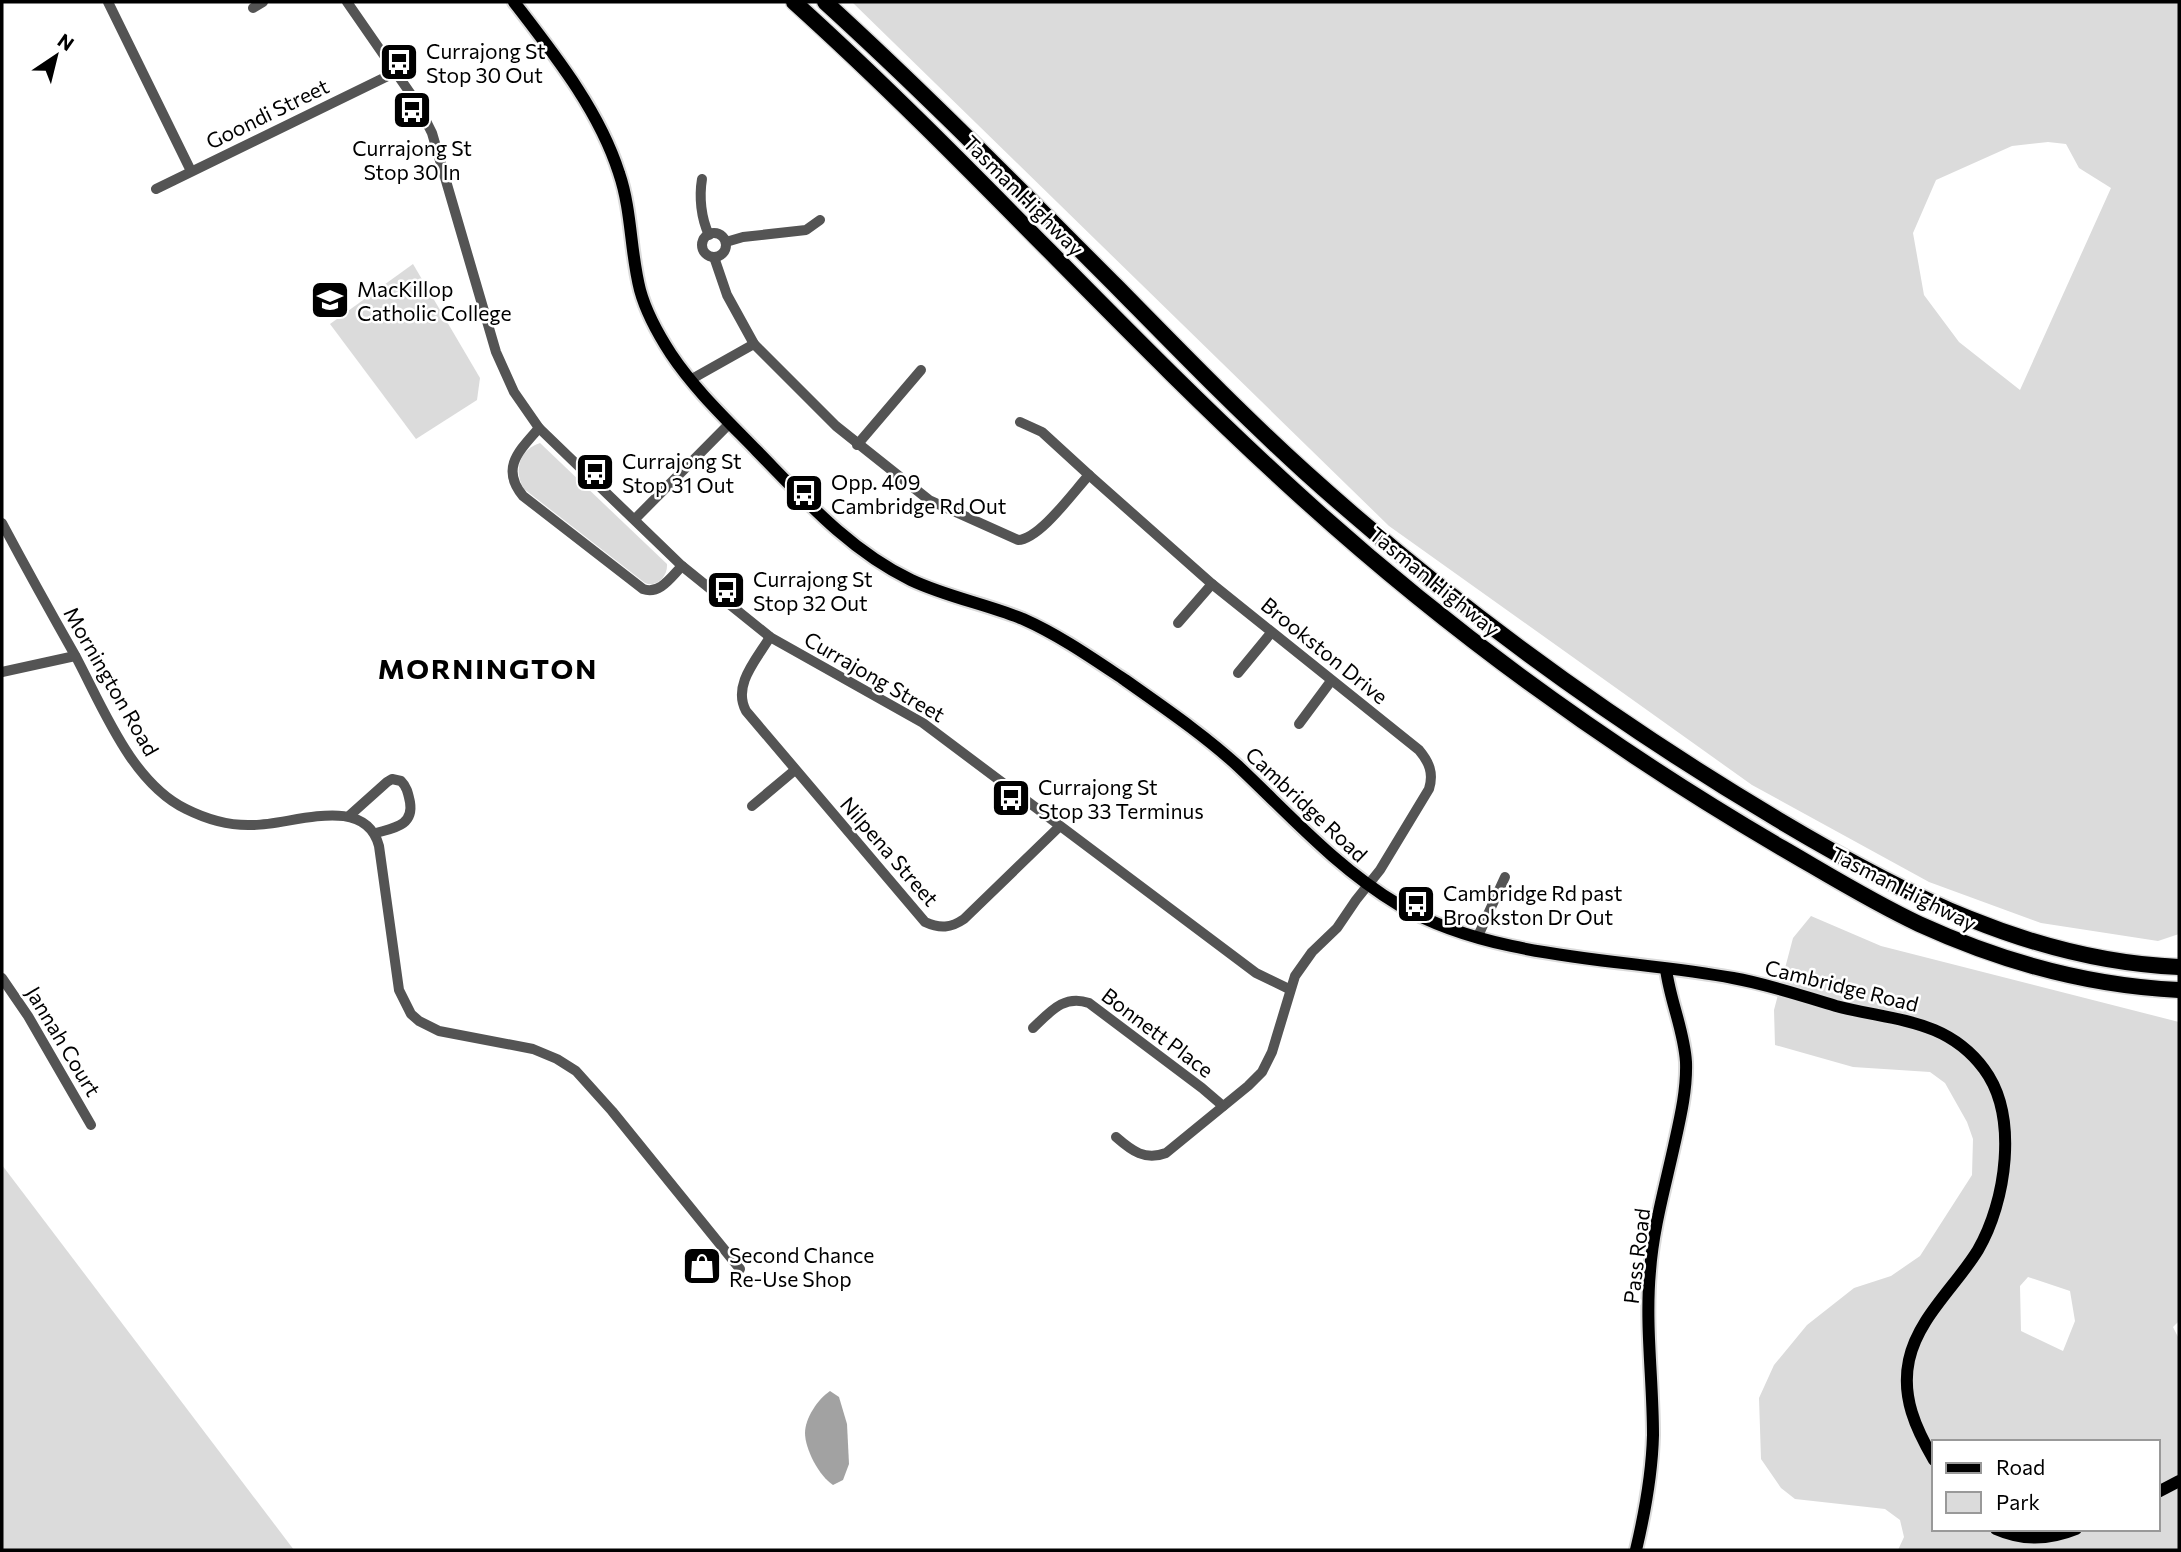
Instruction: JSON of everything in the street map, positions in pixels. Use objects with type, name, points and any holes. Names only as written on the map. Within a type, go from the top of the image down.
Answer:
[{"type":"highway","name":"Tasman Highway","points":[[794,2],[918,118],[1298,495],[1388,573],[1567,709],[1652,768],[1739,823],[1917,923],[1979,948],[2060,972],[2096,980],[2179,990]]},
{"type":"highway","name":"Tasman Highway","points":[[825,2],[896,66],[1175,346],[1305,472],[1376,534],[1559,676],[1689,766],[1859,866],[1922,899],[1987,926],[2052,947],[2094,957],[2179,967]]},
{"type":"main road","name":"Cambridge Road","points":[[514,2],[583,98],[618,167],[625,194],[640,291],[668,350],[690,380],[730,423],[839,533],[877,561],[941,593],[1023,620],[1055,635],[1192,728],[1233,762],[1311,838],[1368,886],[1441,926],[1520,947],[1733,978],[1787,990],[1839,1006],[1918,1023],[1943,1032],[1971,1052],[1992,1080],[2004,1113],[2005,1161],[1995,1206],[1981,1244],[1911,1350],[1907,1368],[1911,1416],[1932,1457]]},
{"type":"main road","name":"Pass Road","points":[[1636,1550],[1647,1502],[1653,1434],[1648,1329],[1650,1272],[1653,1244],[1682,1110],[1686,1065],[1683,1035],[1669,993],[1666,969]]},
{"type":"main road","points":[[2160,1491],[2179,1481]]},
{"type":"main road","points":[[2001,1531],[2030,1538],[2072,1531]]},
{"type":"street","points":[[108,2],[191,171]]},
{"type":"street","name":"Currajong Street","points":[[347,2],[417,103],[432,132],[505,375],[539,428],[682,566],[770,637],[923,723],[1256,973],[1289,989]]},
{"type":"street","name":"Goondi Street","points":[[156,188],[396,72]]},
{"type":"street","points":[[702,179],[700,192],[709,235]]},
{"type":"street","points":[[726,242],[743,237],[806,230],[820,220]]},
{"type":"street","points":[[719,234],[726,242],[724,252],[715,257],[707,254],[703,248],[704,240],[709,235],[719,234]]},
{"type":"street","points":[[715,257],[727,295],[754,344],[857,445],[929,500],[1018,540],[1025,539],[1039,530],[1089,475]]},
{"type":"street","points":[[690,380],[754,344]]},
{"type":"street","points":[[857,445],[921,370]]},
{"type":"street","name":"Brookston Drive","points":[[1020,422],[1042,432],[1271,633],[1419,750],[1430,767],[1432,782],[1429,789],[1380,870],[1338,928],[1303,962],[1289,989],[1268,1062],[1256,1079],[1159,1156],[1151,1157],[1135,1152],[1116,1137]]},
{"type":"street","points":[[635,519],[730,423]]},
{"type":"street","points":[[539,428],[523,446],[512,466],[514,483],[523,496],[643,589],[652,591],[660,588],[682,566]]},
{"type":"street","name":"Mornington Road","points":[[2,523],[134,762],[154,787],[185,809],[216,821],[240,825],[349,816]]},
{"type":"street","points":[[1178,623],[1212,583]]},
{"type":"street","points":[[1238,673],[1271,633]]},
{"type":"street","name":"Nilpena Street","points":[[770,637],[744,680],[741,699],[746,711],[925,922],[949,927],[964,919],[1059,827]]},
{"type":"street","points":[[2,672],[75,656]]},
{"type":"street","points":[[1299,724],[1332,681]]},
{"type":"street","points":[[752,806],[794,770]]},
{"type":"street","points":[[376,833],[401,826],[409,817],[411,810],[407,789],[401,780],[392,779],[387,782],[349,816],[364,821],[376,833],[399,990],[411,1014],[439,1031],[533,1049],[576,1071],[612,1111],[740,1269]]},
{"type":"street","points":[[1478,936],[1505,877]]},
{"type":"street","name":"Jannah Court","points":[[2,978],[28,1016],[91,1125]]},
{"type":"street","name":"Bonnett Place","points":[[1033,1028],[1060,1004],[1073,1000],[1088,1003],[1223,1106]]},
{"type":"green space","points":[[852,2],[2179,2],[2179,934],[2158,941],[2041,923],[1929,882],[1752,785],[1389,526]],"holes":[[[2048,142],[2066,144],[2079,168],[2111,188],[2020,390],[1959,342],[1924,295],[1913,233],[1936,180],[2012,146]]]},
{"type":"green space","points":[[413,264],[480,378],[477,400],[416,439],[330,324]]},
{"type":"green space","points":[[540,443],[667,564],[666,573],[661,580],[654,584],[645,583],[524,489],[519,475],[520,462],[527,451]]},
{"type":"green space","points":[[1811,916],[1881,946],[2179,1022],[2179,1321],[2173,1327],[2179,1339],[2179,1550],[1898,1550],[1904,1537],[1900,1520],[1885,1509],[1795,1499],[1781,1488],[1761,1459],[1759,1398],[1774,1365],[1807,1325],[1854,1288],[1891,1276],[1920,1256],[1972,1175],[1973,1139],[1967,1122],[1945,1083],[1930,1072],[1853,1067],[1775,1045],[1774,1010],[1793,938]],"holes":[[[2028,1277],[2070,1291],[2075,1321],[2063,1351],[2021,1331],[2020,1286]]]},
{"type":"green space","points":[[2,1165],[294,1550],[2,1550]]},
{"type":"shaded area","points":[[830,1391],[839,1397],[847,1424],[849,1464],[843,1480],[833,1485],[814,1462],[807,1447],[805,1433],[813,1409]]},
{"type":"place","name":"Currajong St Stop 30 Out","points":[[399,62]]},
{"type":"place","name":"Currajong St Stop 30 In","points":[[412,110]]},
{"type":"place","name":"MacKillop Catholic College","points":[[330,300]]},
{"type":"place","name":"Currajong St Stop 31 Out","points":[[595,472]]},
{"type":"place","name":"Opp. 409 Cambridge Rd Out","points":[[804,493]]},
{"type":"place","name":"Currajong St Stop 32 Out","points":[[726,590]]},
{"type":"place","name":"Currajong St Stop 33 Terminus","points":[[1011,798]]},
{"type":"place","name":"Cambridge Rd past Brookston Dr Out","points":[[1416,904]]},
{"type":"place","name":"Second Chance Re-Use Shop","points":[[702,1266]]},
{"type":"district","name":"MORNINGTON","points":[[488,668]]}]
